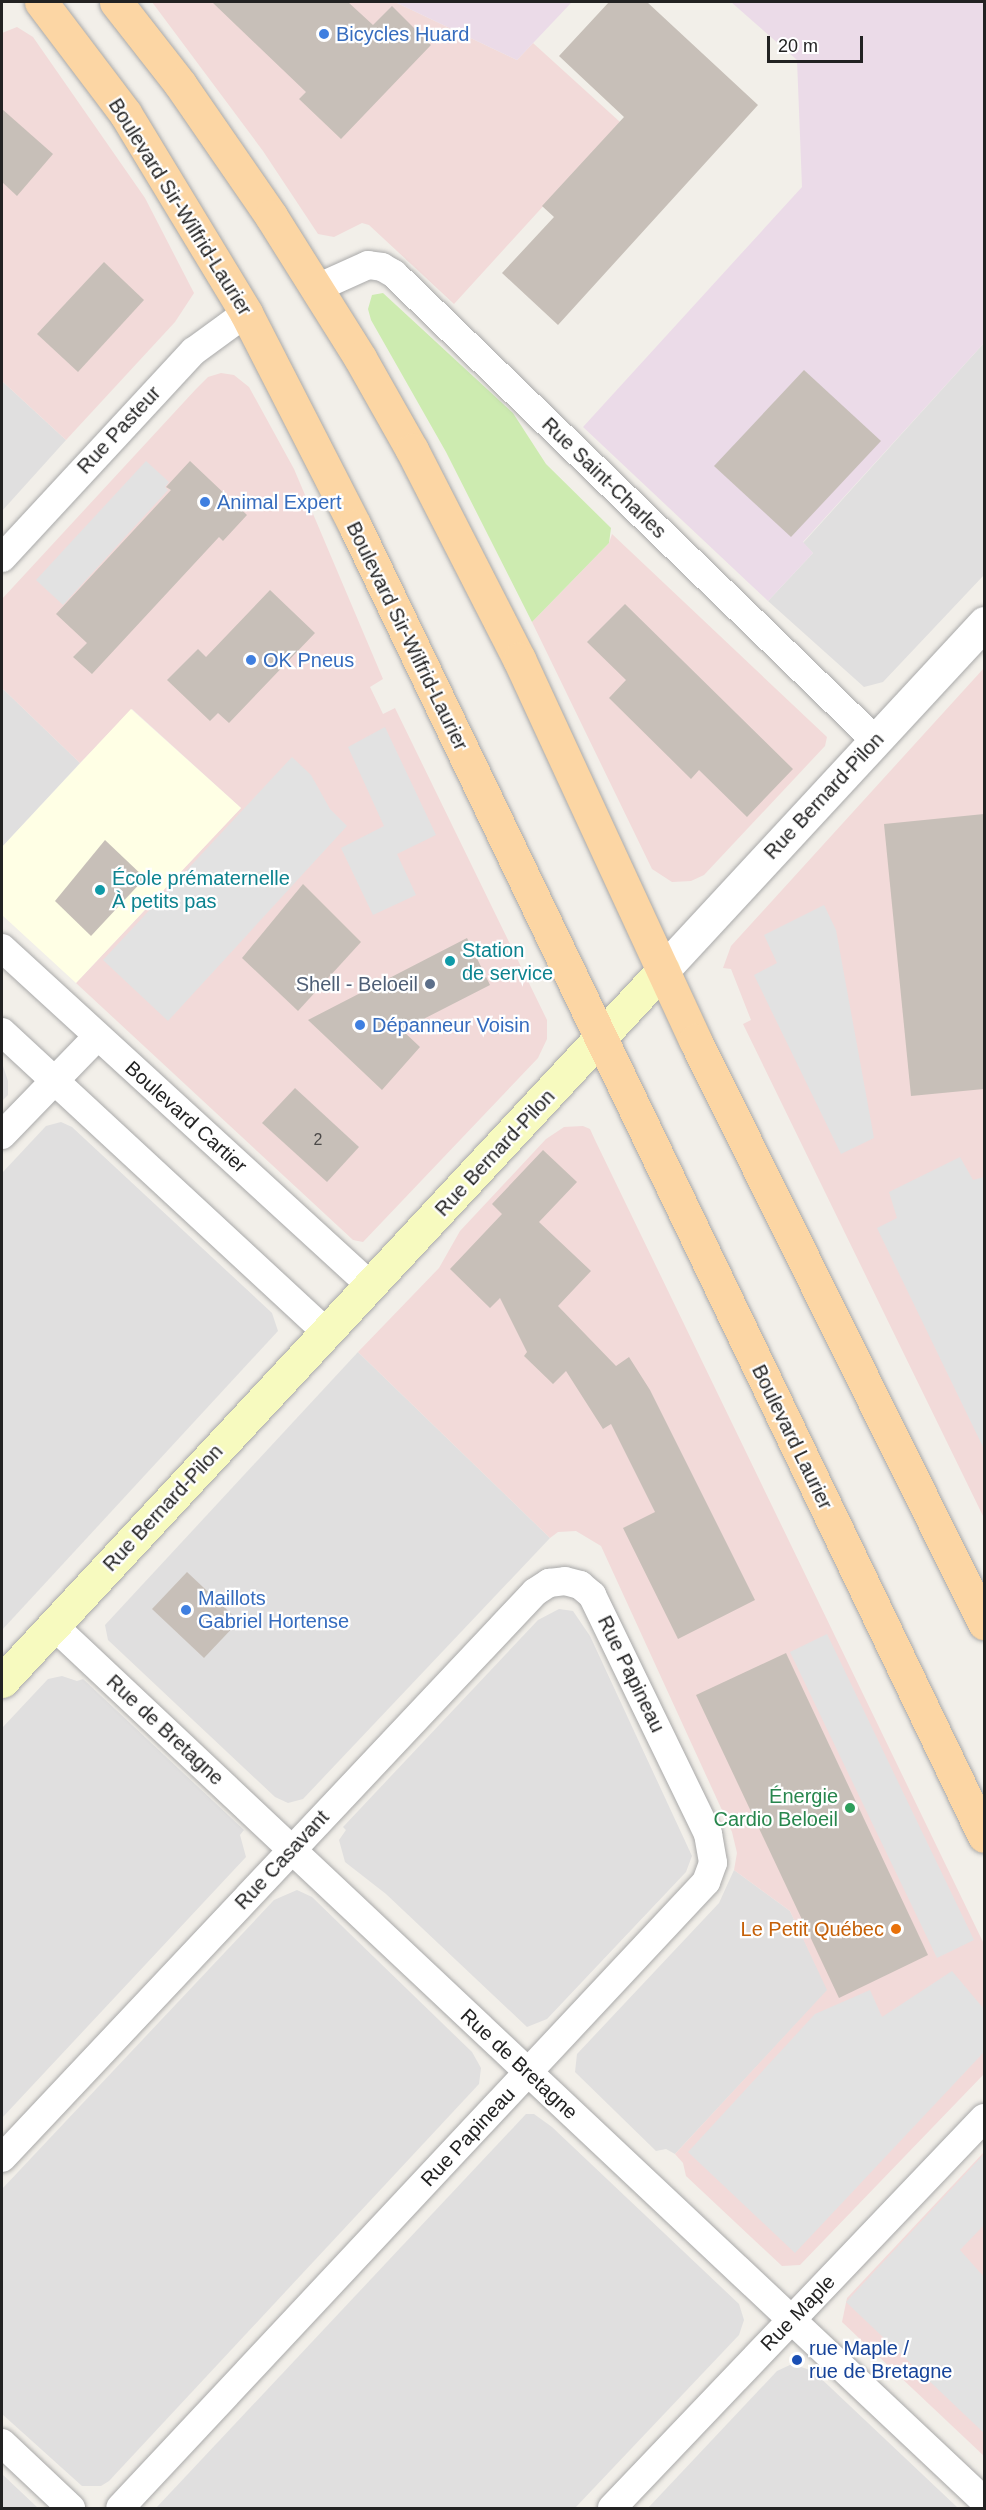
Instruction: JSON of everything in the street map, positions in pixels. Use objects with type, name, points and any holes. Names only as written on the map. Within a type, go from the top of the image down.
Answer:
[{"type":"main road","name":"Boulevard Sir-Wilfrid-Laurier","points":[[41,2],[125,113],[246,313],[355,526],[601,1038]]},
{"type":"main road","points":[[116,2],[186,93],[317,288],[389,409],[465,550],[591,808],[663,970],[984,1623]]},
{"type":"main road","name":"Rue Bernard-Pilon","points":[[2,1680],[663,970]]},
{"type":"main road","name":"Boulevard Laurier","points":[[601,1038],[984,1836]]},
{"type":"street","name":"Rue Saint-Charles","points":[[317,288],[368,265],[382,267],[394,274],[875,740]]},
{"type":"street","name":"Rue Pasteur","points":[[2,558],[194,351],[246,313]]},
{"type":"street","name":"Rue Bernard-Pilon","points":[[663,970],[984,623]]},
{"type":"street","name":"Boulevard Cartier","points":[[2,948],[371,1286]]},
{"type":"street","points":[[2,1032],[327,1333]]},
{"type":"street","points":[[2,1135],[97,1037]]},
{"type":"street","name":"Rue Casavant","points":[[2,2158],[535,1592],[549,1583],[572,1582]]},
{"type":"street","name":"Rue Papineau","points":[[120,2508],[696,1893],[713,1863],[708,1834],[601,1611],[587,1589],[572,1582]]},
{"type":"street","name":"Rue de Bretagne","points":[[54,1626],[984,2501]]},
{"type":"street","name":"Rue Maple","points":[[612,2508],[984,2118]]},
{"type":"street","points":[[2,2443],[71,2508]]},
{"type":"shaded area","points":[[152,2],[395,2],[517,60],[533,43],[620,122],[454,304],[369,225],[362,223],[334,237],[318,234],[263,151]]},
{"type":"shaded area","points":[[395,2],[572,2],[517,60]]},
{"type":"shaded area","points":[[731,2],[984,2],[984,343],[803,542],[813,553],[768,601],[583,427],[802,187],[797,60]]},
{"type":"shaded area","points":[[17,27],[33,37],[145,198],[194,293],[175,322],[66,440],[2,381],[2,33]]},
{"type":"shaded area","points":[[984,343],[984,575],[883,682],[864,687],[768,601],[813,553],[803,543]]},
{"type":"shaded area","points":[[221,373],[234,375],[249,387],[294,469],[383,679],[370,687],[383,714],[395,708],[547,1020],[547,1039],[538,1058],[363,1242],[353,1240],[76,983],[241,808],[132,709],[80,763],[2,688],[2,599],[196,389],[208,377]]},
{"type":"shaded area","points":[[2,381],[66,440],[2,511]]},
{"type":"shaded area","points":[[146,461],[169,482],[165,487],[168,490],[63,605],[36,580]]},
{"type":"shaded area","points":[[612,534],[827,737],[825,746],[704,875],[691,881],[672,882],[652,869],[532,622],[609,543]]},
{"type":"shaded area","points":[[984,668],[984,1518],[743,1024],[751,1020],[731,969],[723,968],[731,946]]},
{"type":"shaded area","points":[[2,688],[80,763],[2,847]]},
{"type":"shaded area","points":[[131,709],[241,808],[76,983],[2,915],[2,847]]},
{"type":"shaded area","points":[[385,727],[436,835],[397,854],[416,895],[373,915],[341,848],[384,826],[348,747]]},
{"type":"shaded area","points":[[292,757],[311,775],[330,809],[347,826],[168,1021],[103,960]]},
{"type":"shaded area","points":[[824,905],[836,930],[874,1138],[841,1154],[754,975],[777,963],[764,935]]},
{"type":"shaded area","points":[[2,1063],[8,1081],[8,1095],[2,1101]]},
{"type":"shaded area","points":[[61,1122],[72,1127],[272,1313],[278,1331],[2,1630],[2,1173],[46,1126]]},
{"type":"shaded area","points":[[583,1126],[590,1129],[984,1944],[984,2074],[800,2265],[782,2266],[686,2176],[683,2163],[675,2154],[827,1990],[790,1911],[734,1870],[737,1853],[732,1832],[601,1546],[576,1531],[558,1532],[550,1538],[358,1352],[439,1268],[460,1231],[546,1139],[564,1127]]},
{"type":"shaded area","points":[[960,1157],[973,1180],[984,1177],[984,1449],[877,1228],[897,1218],[889,1192]]},
{"type":"shaded area","points":[[358,1352],[550,1538],[303,1799],[288,1803],[275,1797],[108,1640],[105,1625]]},
{"type":"shaded area","points":[[559,1609],[573,1611],[590,1636],[692,1856],[686,1872],[547,2019],[527,2027],[386,1894],[345,1862],[339,1840],[346,1830],[343,1827],[538,1620]]},
{"type":"shaded area","points":[[827,1634],[974,1940],[937,1958],[790,1652]]},
{"type":"shaded area","points":[[62,1676],[77,1681],[83,1679],[244,1830],[240,1835],[246,1857],[2,2118],[2,1728],[48,1679]]},
{"type":"shaded area","points":[[734,1870],[790,1911],[828,1990],[675,2154],[666,2149],[656,2151],[575,2072],[577,2054],[719,1903]]},
{"type":"shaded area","points":[[297,1890],[312,1897],[472,2052],[481,2068],[479,2084],[109,2481],[101,2486],[82,2486],[2,2414],[2,2189],[274,1900]]},
{"type":"shaded area","points":[[952,1971],[984,2009],[984,2052],[795,2253],[688,2152],[815,2014],[870,1990],[882,2017]]},
{"type":"shaded area","points":[[526,2114],[534,2114],[552,2127],[739,2304],[744,2320],[739,2335],[575,2508],[156,2508]]},
{"type":"shaded area","points":[[984,2152],[984,2456],[842,2322],[847,2298]]},
{"type":"shaded area","points":[[984,2154],[984,2225],[960,2250],[984,2277],[984,2433],[846,2302]]},
{"type":"shaded area","points":[[792,2364],[813,2371],[958,2508],[648,2508],[777,2371]]},
{"type":"shaded area","points":[[2,2474],[38,2508],[2,2508]]},
{"type":"green space","points":[[383,293],[513,413],[546,464],[611,528],[609,543],[532,622],[446,452],[371,320],[368,309],[372,295]]},
{"type":"building","points":[[212,2],[348,2],[373,25],[392,6],[431,45],[341,139],[299,99],[306,92]]},
{"type":"building","points":[[609,2],[647,2],[758,105],[558,325],[502,273],[554,217],[542,206],[624,117],[559,56]]},
{"type":"building","points":[[2,109],[53,154],[17,196],[2,182]]},
{"type":"building","points":[[104,262],[144,300],[78,372],[37,334]]},
{"type":"building","points":[[804,370],[881,441],[791,537],[714,466]]},
{"type":"building","points":[[190,461],[247,515],[223,541],[219,537],[92,674],[73,657],[87,643],[56,614],[171,490],[166,487]]},
{"type":"building","points":[[270,590],[315,633],[229,723],[218,713],[210,721],[167,680],[198,649],[206,657]]},
{"type":"building","points":[[625,604],[793,769],[747,817],[699,770],[691,779],[609,698],[626,680],[587,642]]},
{"type":"building","points":[[984,814],[984,1089],[911,1096],[884,824]]},
{"type":"building","name":"École prématernelle À petits pas","points":[[105,840],[145,878],[91,936],[55,901]]},
{"type":"building","points":[[303,884],[361,942],[298,1011],[242,958]]},
{"type":"building","points":[[467,938],[490,985],[402,1030],[420,1047],[382,1090],[308,1020]]},
{"type":"building","points":[[295,1088],[359,1147],[327,1182],[262,1123]]},
{"type":"building","points":[[543,1150],[577,1182],[539,1222],[591,1271],[558,1306],[616,1366],[629,1357],[650,1390],[755,1600],[678,1639],[623,1528],[655,1512],[611,1424],[603,1429],[566,1371],[553,1384],[524,1356],[527,1352],[500,1298],[490,1308],[450,1269],[502,1214],[492,1204]]},
{"type":"building","points":[[187,1572],[239,1621],[204,1658],[152,1609]]},
{"type":"building","points":[[786,1653],[928,1955],[839,1998],[696,1695]]},
{"type":"place","name":"Bicycles Huard","points":[[324,34]]},
{"type":"place","name":"Animal Expert","points":[[205,502]]},
{"type":"place","name":"OK Pneus","points":[[251,660]]},
{"type":"place","name":"École prématernelle À petits pas","points":[[100,890]]},
{"type":"place","name":"Station de service","points":[[450,961]]},
{"type":"place","name":"Shell - Beloeil","points":[[430,984]]},
{"type":"place","name":"Dépanneur Voisin","points":[[360,1025]]},
{"type":"place","name":"Maillots Gabriel Hortense","points":[[186,1610]]},
{"type":"place","name":"Énergie Cardio Beloeil","points":[[850,1808]]},
{"type":"place","name":"Le Petit Québec","points":[[896,1929]]},
{"type":"place","name":"rue Maple / rue de Bretagne","points":[[797,2360]]}]
